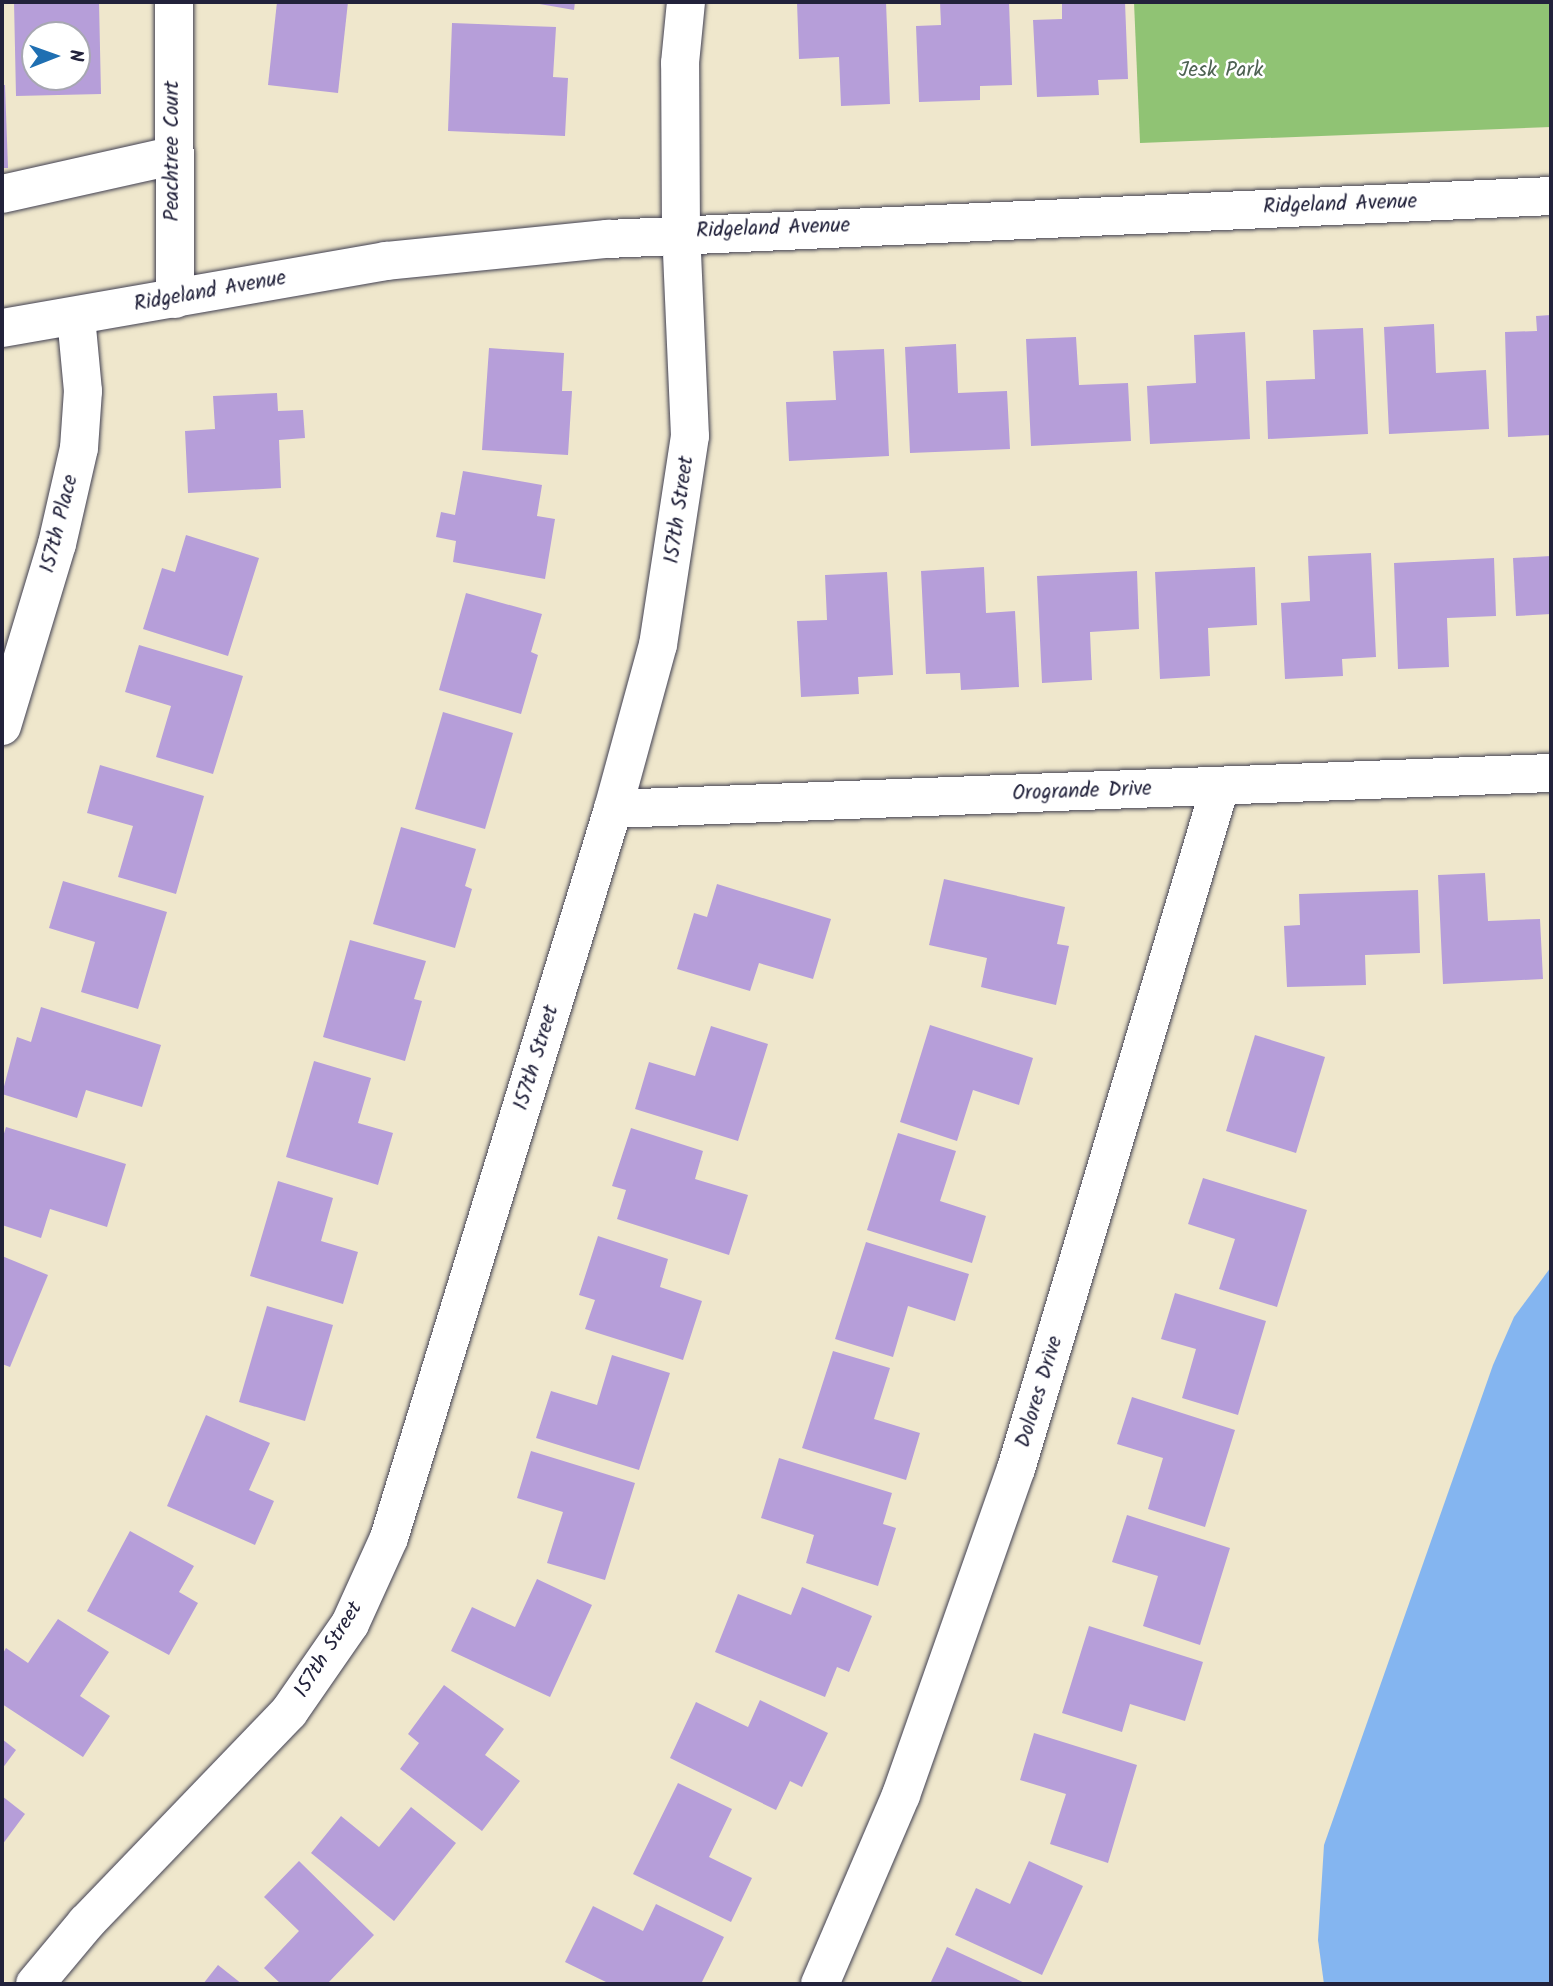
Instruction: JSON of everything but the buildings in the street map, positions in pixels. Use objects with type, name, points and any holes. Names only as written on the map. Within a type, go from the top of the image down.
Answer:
[{"type":"street","name":"Peachtree Court","points":[[174,2],[172,156],[175,299]]},
{"type":"street","name":"157th Street","points":[[35,1984],[86,1923],[289,1712],[350,1624],[389,1538],[613,809],[659,645],[688,448],[688,324],[681,233],[680,63],[686,2]]},
{"type":"street","points":[[2,194],[172,156]]},
{"type":"street","name":"Ridgeland Avenue","points":[[2,328],[386,261],[681,233],[1551,196]]},
{"type":"street","name":"157th Place","points":[[2,726],[57,544],[79,448],[83,391],[76,317]]},
{"type":"street","name":"Orogrande Drive","points":[[613,809],[1551,773]]},
{"type":"street","name":"Dolores Drive","points":[[820,1984],[901,1795],[1016,1469],[1220,787]]},
{"type":"green space","name":"Jesk Park","points":[[1134,2],[1551,2],[1551,127],[1140,143]]},
{"type":"water","points":[[1551,1267],[1551,1984],[1324,1984],[1318,1940],[1324,1845],[1493,1365],[1514,1317]]}]
